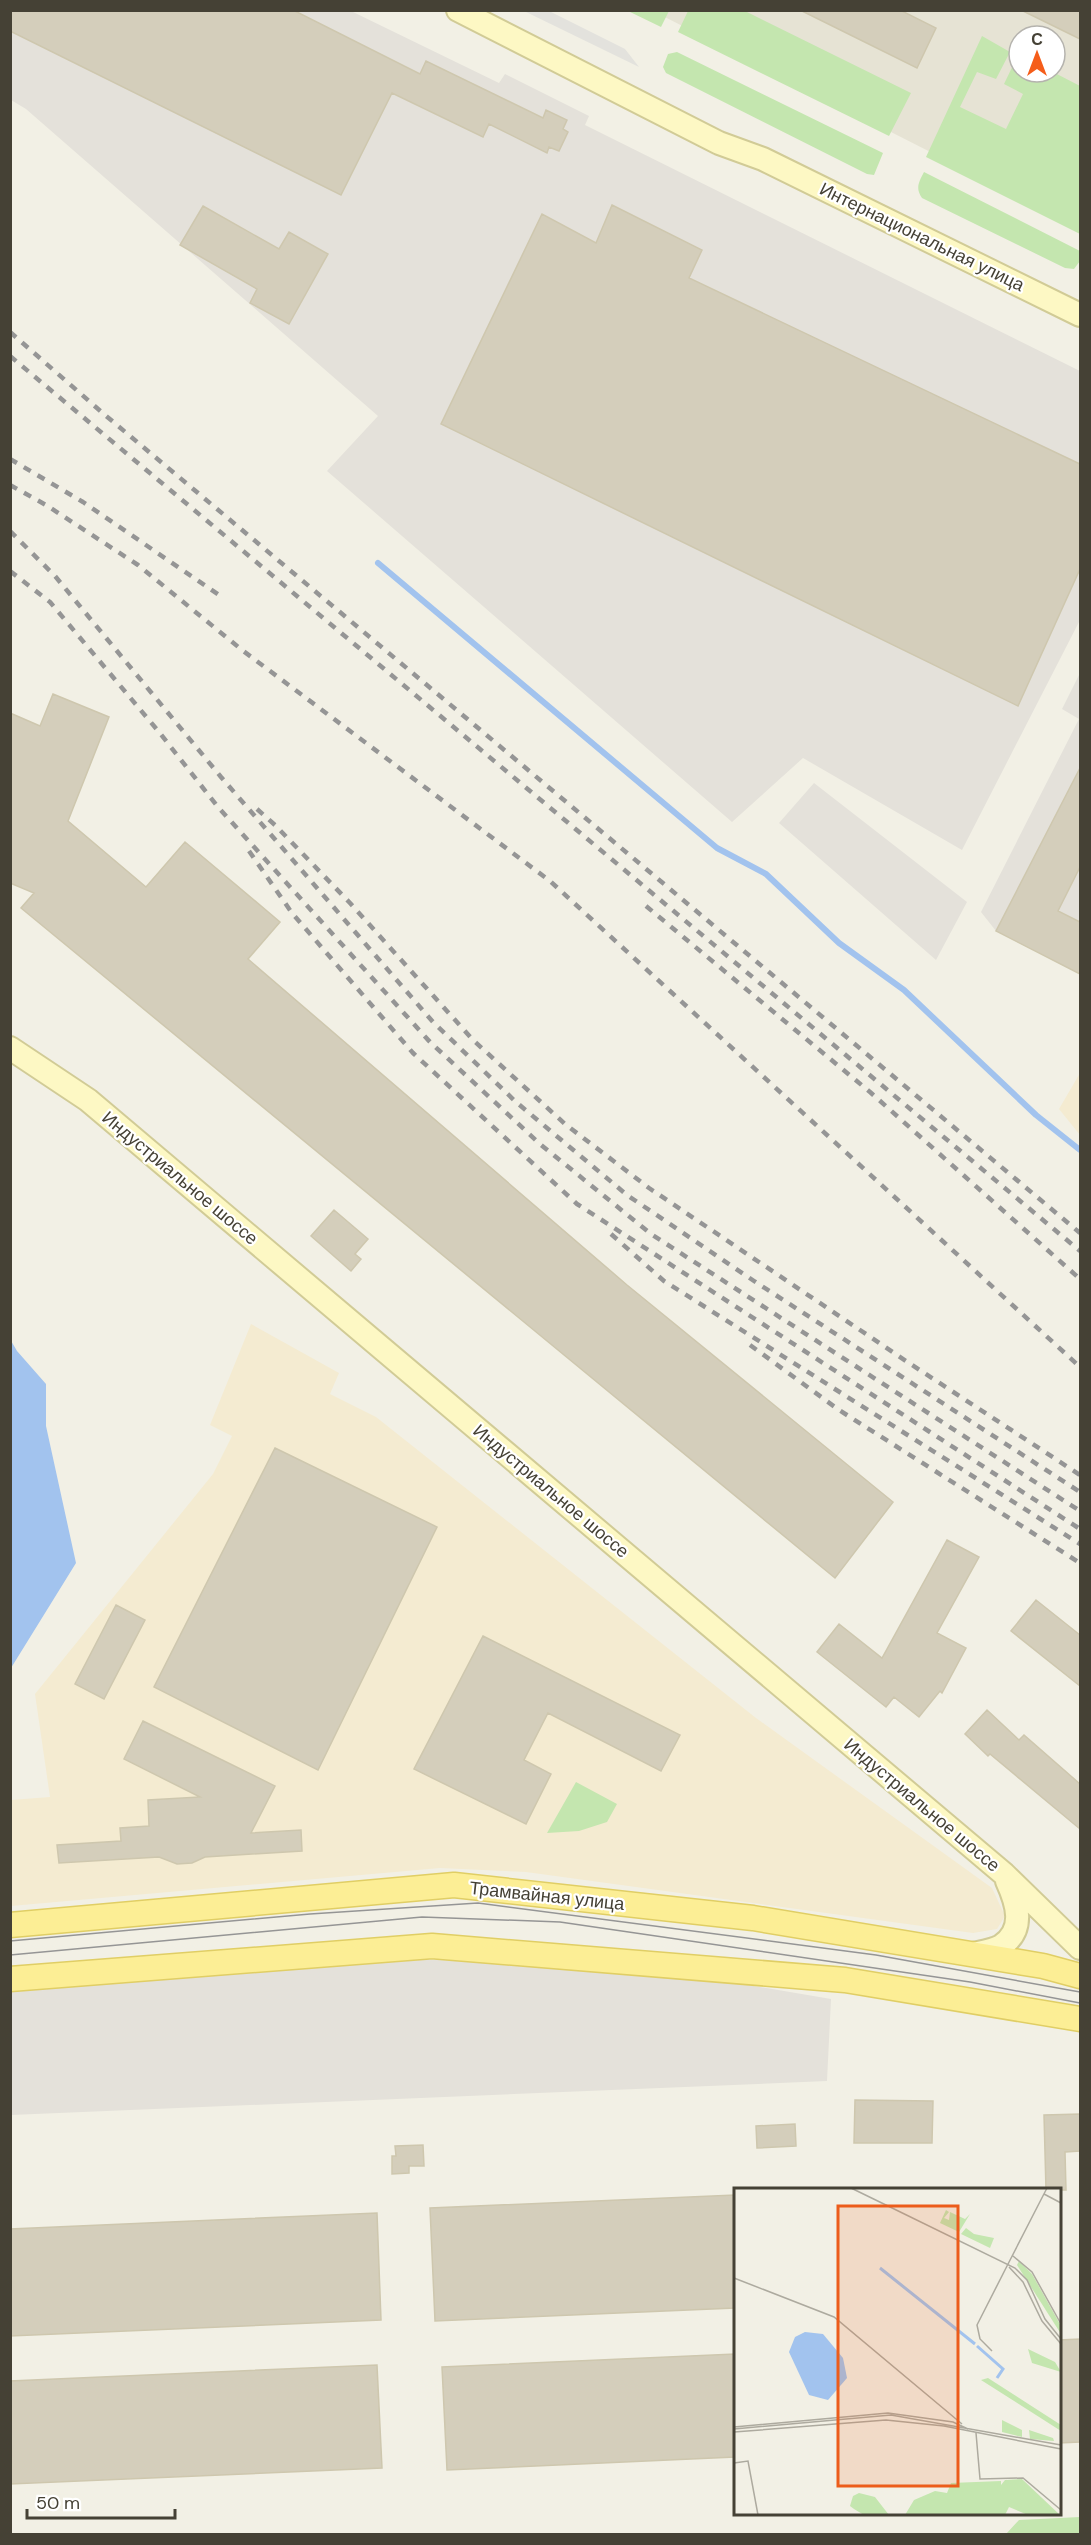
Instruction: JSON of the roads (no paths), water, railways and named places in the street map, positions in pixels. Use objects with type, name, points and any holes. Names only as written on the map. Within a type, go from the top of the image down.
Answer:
[{"type":"main road","name":"Трамвайная улица","points":[[10,1925],[454,1885],[753,1918],[1043,1966],[1080,1976]]},
{"type":"main road","points":[[10,1979],[432,1946],[845,1980],[1080,2019]]},
{"type":"street","name":"Интернациональная улица","points":[[469,12],[1080,315]]},
{"type":"street","name":"Индустриальное шоссе","points":[[10,1048],[88,1100],[1004,1874],[1080,1948]]},
{"type":"street","points":[[973,1954],[1000,1946],[1015,1932],[1018,1918],[1015,1898],[1004,1874]]},
{"type":"water","points":[[10,1339],[17,1351],[46,1384],[46,1426],[76,1563],[11,1668]]},
{"type":"waterway","points":[[378,563],[717,848],[766,874],[839,943],[904,990],[1036,1115],[1080,1150]]},
{"type":"tram line","points":[[10,1941],[310,1914],[478,1903],[876,1955],[1080,1992]]},
{"type":"tram line","points":[[10,1955],[422,1917],[560,1922],[970,1982],[1080,2003]]},
{"type":"railway","points":[[10,332],[105,415],[1080,1233]]},
{"type":"railway","points":[[10,356],[1080,1251]]},
{"type":"railway","points":[[10,459],[83,502],[219,595]]},
{"type":"railway","points":[[10,485],[46,505],[138,565],[242,650],[550,881],[1080,1367]]},
{"type":"railway","points":[[10,531],[55,576],[221,777],[433,1022],[516,1102],[627,1195],[754,1281],[1080,1492]]},
{"type":"railway","points":[[10,571],[50,602],[159,732],[218,807],[430,1042],[540,1144],[651,1234],[1080,1511]]},
{"type":"railway","points":[[257,809],[350,903],[473,1040],[565,1124],[649,1188],[1080,1475]]},
{"type":"railway","points":[[249,851],[292,913],[413,1053],[577,1204],[1080,1529]]},
{"type":"railway","points":[[646,906],[870,1092],[1080,1279]]},
{"type":"railway","points":[[611,1234],[664,1281],[1080,1544]]},
{"type":"railway","points":[[750,1345],[839,1410],[1080,1563]]}]
